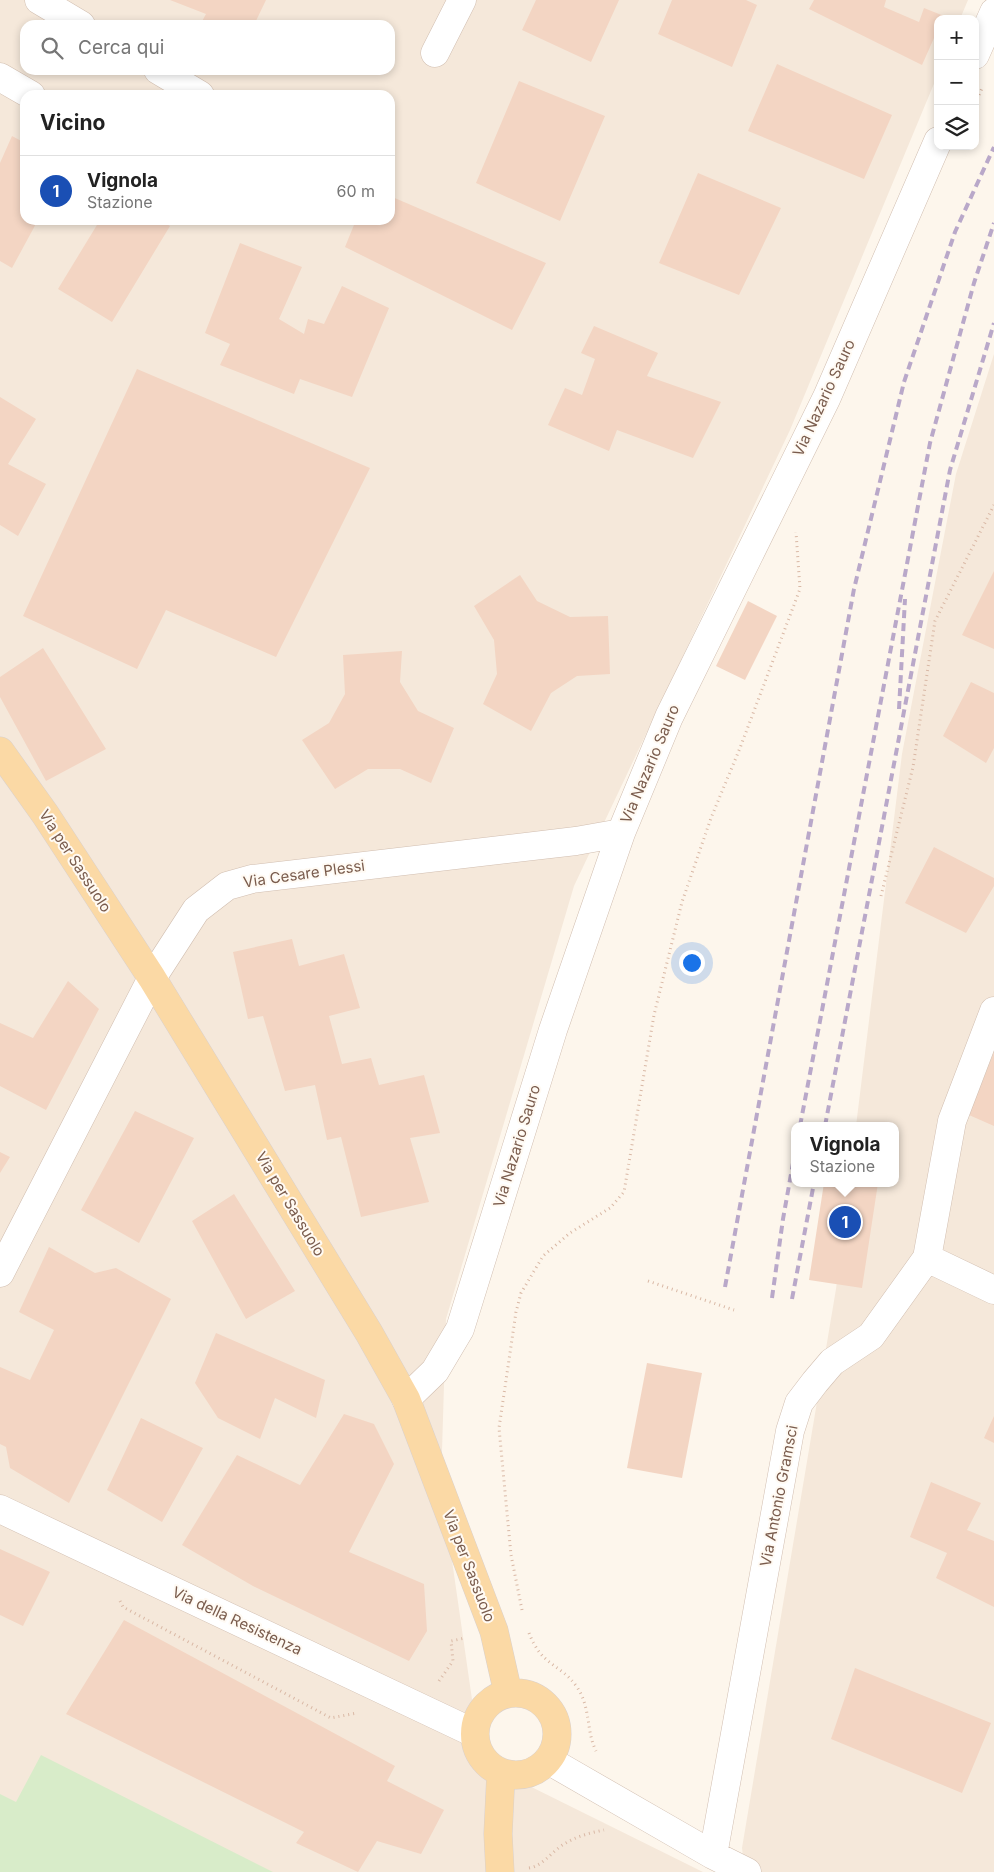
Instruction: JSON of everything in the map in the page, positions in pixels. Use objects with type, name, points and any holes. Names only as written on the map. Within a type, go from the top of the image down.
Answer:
[{"type":"main road","name":"Via per Sassuolo","points":[[0,751],[44,814],[152,978],[369,1333],[406,1400],[494,1631],[508,1693]]},
{"type":"main road","points":[[508,1693],[521,1693],[533,1696],[544,1703],[552,1713],[556,1724],[557,1737],[554,1749],[548,1760],[538,1769],[526,1774],[514,1775],[501,1772],[490,1766],[481,1756],[476,1745],[474,1733],[477,1719],[484,1706],[495,1698],[508,1693]]},
{"type":"main road","points":[[500,1872],[498,1834],[501,1772]]},
{"type":"street","points":[[39,0],[73,20]]},
{"type":"street","points":[[435,53],[462,0]]},
{"type":"street","points":[[979,46],[994,12]]},
{"type":"street","points":[[166,75],[192,90]]},
{"type":"street","points":[[0,77],[23,90]]},
{"type":"street","name":"Via Nazario Sauro","points":[[406,1400],[434,1371],[460,1328],[553,1030],[621,832],[669,717],[826,398],[934,150]]},
{"type":"street","name":"Via Cesare Plessi","points":[[0,1273],[152,978],[196,910],[227,886],[252,879],[576,841],[621,832]]},
{"type":"street","points":[[994,1010],[952,1121],[927,1258],[994,1290]]},
{"type":"street","name":"Via Antonio Gramsci","points":[[713,1855],[790,1431],[799,1403],[832,1362],[871,1336],[927,1258]]},
{"type":"street","name":"Via della Resistenza","points":[[0,1509],[474,1733]]},
{"type":"street","points":[[548,1760],[713,1855],[747,1872]]},
{"type":"path","points":[[880,896],[914,767],[935,621],[994,505]]},
{"type":"path","points":[[523,1615],[511,1555],[499,1428],[516,1312],[521,1293],[543,1256],[563,1238],[610,1208],[624,1192],[654,1015],[682,902],[711,818],[740,748],[800,589],[796,528]]},
{"type":"path","points":[[648,1281],[734,1310]]},
{"type":"path","points":[[528,1631],[538,1653],[577,1687],[587,1710],[594,1747],[599,1756]]},
{"type":"path","points":[[528,1868],[537,1867],[561,1846],[576,1838],[606,1830]]},
{"type":"shaded area","points":[[0,0],[968,0],[962,15],[934,15],[934,84],[790,430],[574,886],[446,1319],[441,1484],[481,1762],[703,1872],[0,1872]]},
{"type":"shaded area","points":[[994,354],[994,1872],[745,1872],[742,1848],[836,1289],[849,1187],[899,1187],[899,1122],[856,1122],[902,754],[956,474]]},
{"type":"green space","points":[[41,1755],[273,1872],[0,1872],[0,1794],[16,1802]]},
{"type":"building","points":[[170,0],[266,0],[256,20],[203,20],[206,14]]},
{"type":"building","points":[[536,0],[619,0],[591,62],[522,30]]},
{"type":"building","points":[[672,0],[746,0],[757,5],[732,67],[658,34]]},
{"type":"building","points":[[814,0],[886,0],[884,7],[919,22],[924,8],[942,15],[934,15],[934,38],[922,65],[809,9]]},
{"type":"building","points":[[777,64],[892,115],[864,179],[748,131]]},
{"type":"building","points":[[519,81],[605,116],[560,221],[476,183]]},
{"type":"building","points":[[12,136],[20,140],[20,225],[35,225],[12,268],[0,261],[0,163]]},
{"type":"building","points":[[698,173],[781,208],[739,295],[659,263]]},
{"type":"building","points":[[395,198],[546,263],[512,330],[345,247],[354,225],[395,225]]},
{"type":"building","points":[[97,225],[170,226],[112,322],[58,289]]},
{"type":"building","points":[[240,243],[302,267],[279,319],[304,334],[308,319],[324,324],[342,286],[389,308],[352,397],[300,379],[294,394],[220,365],[230,344],[205,333]]},
{"type":"building","points":[[594,326],[658,353],[647,376],[721,402],[693,458],[617,430],[609,451],[548,425],[565,388],[582,395],[595,359],[581,353]]},
{"type":"building","points":[[137,369],[370,468],[276,657],[166,610],[137,669],[23,616]]},
{"type":"building","points":[[0,397],[36,419],[8,464],[46,484],[18,536],[0,525]]},
{"type":"building","points":[[994,571],[994,649],[962,635]]},
{"type":"building","points":[[520,575],[537,601],[570,617],[608,616],[610,674],[577,676],[551,693],[531,731],[483,704],[497,674],[494,640],[474,606]]},
{"type":"building","points":[[748,601],[777,616],[745,680],[716,666]]},
{"type":"building","points":[[43,648],[106,749],[46,781],[0,697],[0,677]]},
{"type":"building","points":[[402,651],[400,682],[418,711],[454,728],[431,783],[400,769],[368,769],[335,789],[302,740],[329,723],[345,694],[343,655]]},
{"type":"building","points":[[971,682],[994,693],[994,748],[986,763],[943,736]]},
{"type":"building","points":[[934,847],[994,878],[994,886],[966,933],[905,903]]},
{"type":"building","points":[[292,939],[299,966],[344,954],[360,1008],[329,1016],[342,1064],[371,1058],[379,1085],[424,1075],[440,1133],[410,1138],[429,1202],[361,1217],[341,1137],[327,1140],[315,1085],[285,1091],[263,1016],[248,1019],[233,952]]},
{"type":"building","points":[[68,981],[99,1009],[46,1110],[0,1086],[0,1023],[33,1038]]},
{"type":"building","points":[[994,1052],[994,1126],[969,1115]]},
{"type":"building","points":[[135,1111],[194,1138],[139,1243],[81,1210]]},
{"type":"building","points":[[0,1152],[10,1157],[0,1173]]},
{"type":"building","points":[[823,1187],[877,1187],[862,1288],[809,1280]]},
{"type":"building","points":[[234,1194],[295,1291],[246,1319],[192,1221]]},
{"type":"building","points":[[49,1247],[95,1273],[116,1268],[171,1299],[69,1503],[10,1468],[6,1447],[0,1444],[0,1367],[30,1380],[54,1330],[19,1312]]},
{"type":"building","points":[[216,1333],[325,1380],[316,1418],[275,1398],[260,1439],[218,1418],[195,1383]]},
{"type":"building","points":[[647,1363],[702,1373],[682,1478],[627,1468]]},
{"type":"building","points":[[344,1414],[374,1424],[394,1464],[349,1552],[424,1584],[427,1631],[409,1661],[253,1586],[182,1545],[237,1455],[300,1485]]},
{"type":"building","points":[[994,1416],[994,1443],[984,1438]]},
{"type":"building","points":[[141,1418],[203,1448],[162,1522],[107,1490]]},
{"type":"building","points":[[931,1482],[981,1503],[967,1530],[994,1541],[994,1607],[936,1578],[947,1553],[910,1537]]},
{"type":"building","points":[[0,1549],[50,1572],[23,1626],[0,1615]]},
{"type":"building","points":[[124,1620],[395,1766],[387,1781],[444,1810],[421,1854],[377,1841],[358,1872],[296,1843],[304,1832],[66,1714]]},
{"type":"building","points":[[855,1668],[991,1723],[962,1793],[831,1739]]},
{"type":"railway","points":[[725,1287],[854,589],[904,382],[955,232],[994,147]]},
{"type":"railway","points":[[801,1122],[930,443],[974,283],[994,223]]},
{"type":"railway","points":[[826,1122],[950,470],[994,323]]},
{"type":"railway","points":[[899,709],[905,599]]},
{"type":"railway","points":[[772,1298],[791,1174]]},
{"type":"railway","points":[[792,1299],[813,1187]]},
{"type":"place","name":"Vignola","points":[[845,1222]]}]
